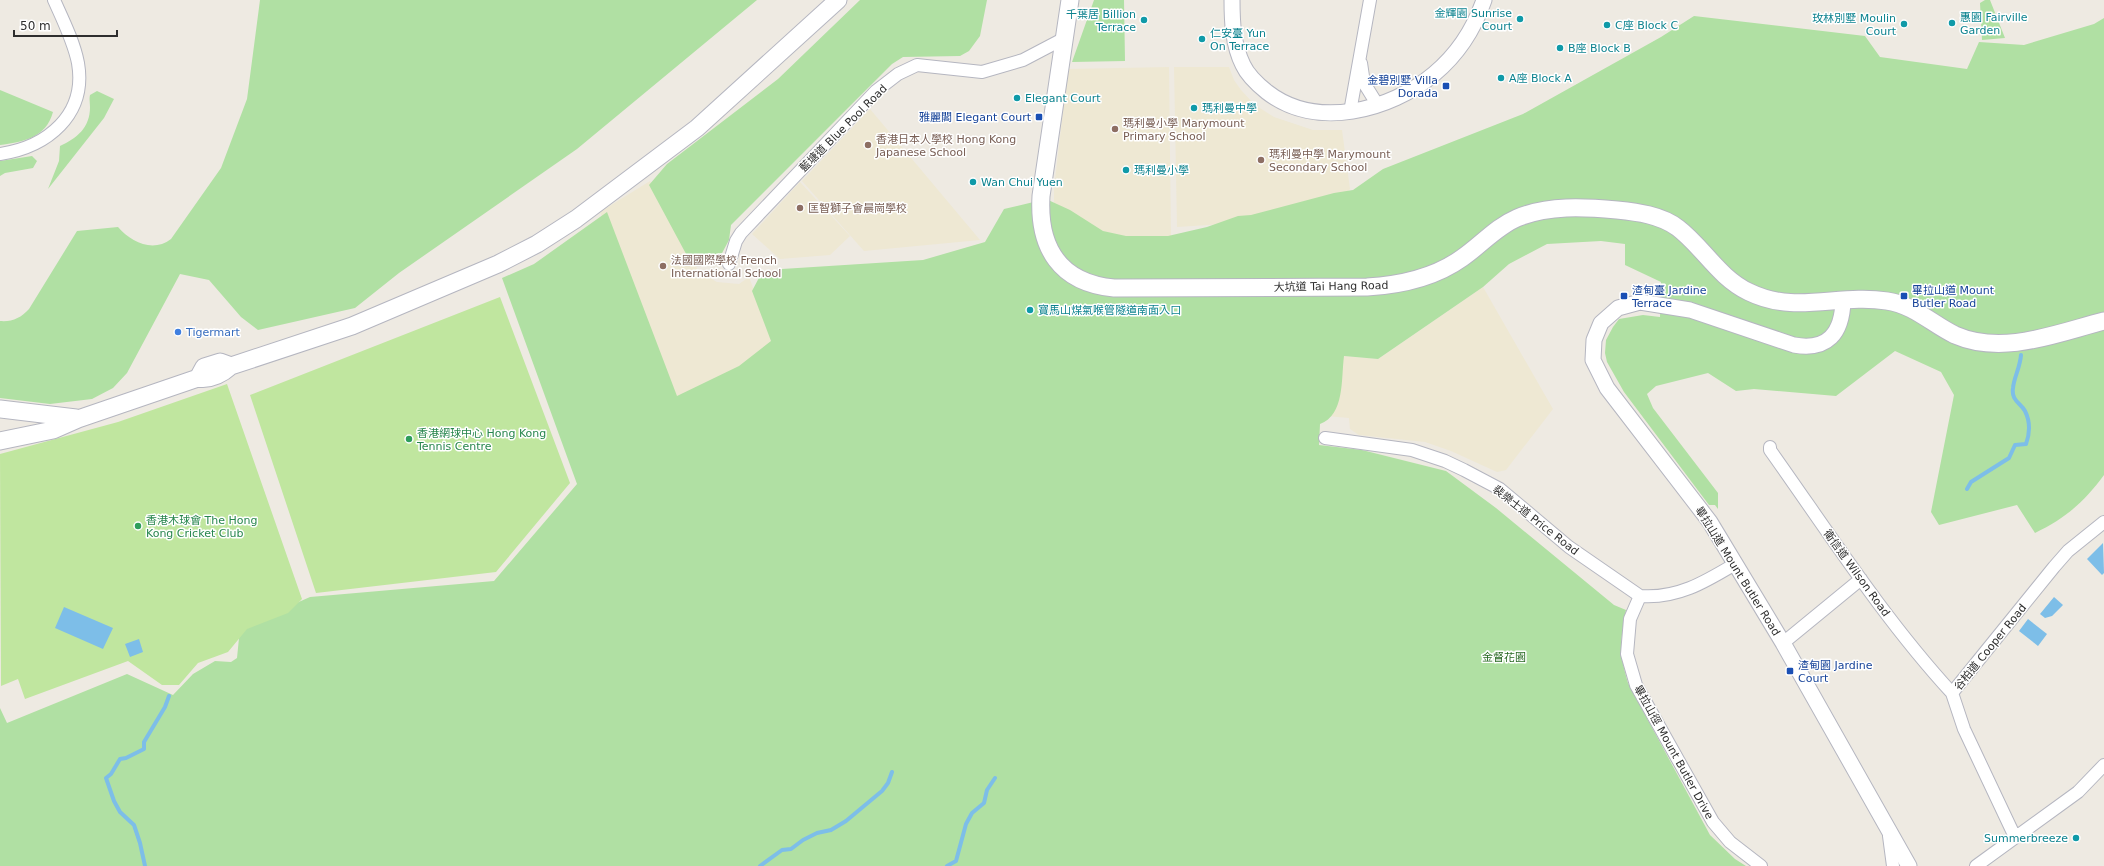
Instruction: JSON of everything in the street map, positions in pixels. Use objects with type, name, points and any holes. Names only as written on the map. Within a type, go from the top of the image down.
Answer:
[{"type":"main road","points":[[0,441],[53,430],[78,418],[198,378],[208,380],[223,373],[231,366],[352,326],[491,267],[537,244],[576,219],[697,128],[838,0]]},
{"type":"main road","name":"大坑道 Tai Hang Road","points":[[1070,0],[1063,39],[1041,196],[1041,218],[1046,242],[1057,261],[1070,274],[1088,284],[1114,288],[1368,287],[1398,284],[1424,277],[1444,269],[1462,258],[1495,231],[1519,217],[1549,210],[1583,208],[1630,212],[1669,222],[1683,233],[1732,281],[1746,291],[1765,299],[1796,304],[1875,300],[1900,304],[1921,313],[1956,335],[1979,342],[1992,344],[2028,340],[2104,321]]},
{"type":"main road","points":[[0,409],[78,418]]},
{"type":"street","points":[[0,154],[24,149],[44,140],[66,118],[76,98],[78,63],[54,0]]},
{"type":"street","points":[[1350,112],[1370,0]]},
{"type":"street","points":[[1233,3],[1234,35],[1242,65],[1251,78],[1273,97],[1292,107],[1323,113],[1350,112],[1406,93],[1442,67],[1470,34],[1484,0]]},
{"type":"street","name":"藍塘道 Blue Pool Road","points":[[729,264],[740,233],[876,91],[898,74],[917,65],[982,72],[1022,60],[1063,39]]},
{"type":"street","points":[[1359,56],[1364,83],[1377,104]]},
{"type":"street","name":"畢拉山道 Mount Butler Road","points":[[1843,301],[1843,316],[1837,332],[1824,342],[1810,346],[1794,345],[1690,310],[1649,302],[1631,302],[1618,308],[1606,317],[1597,331],[1593,350],[1594,360],[1603,381],[1710,522],[1782,643],[1909,866]]},
{"type":"street","name":"裴樂士道 Price Road","points":[[1325,438],[1412,450],[1445,461],[1464,470],[1500,489],[1569,547],[1640,596]]},
{"type":"street","name":"衛信道 Wilson Road","points":[[1770,447],[1770,450],[1861,579],[1923,661],[1952,693]]},
{"type":"street","name":"谷柏道 Cooper Road","points":[[2015,837],[1964,729],[1952,693],[2054,566],[2068,552],[2104,522]]},
{"type":"street","points":[[1640,596],[1666,595],[1688,590],[1735,564]]},
{"type":"street","points":[[1782,643],[1861,579]]},
{"type":"street","name":"畢拉山徑 Mount Butler Drive","points":[[1640,596],[1630,619],[1627,654],[1636,686],[1713,822],[1730,842],[1761,866]]},
{"type":"street","points":[[1976,866],[2078,792],[2104,766]]},
{"type":"street","points":[[1888,829],[1893,866]]},
{"type":"shaded area","name":"瑪利曼小學 Marymount Primary School","points":[[1169,67],[1171,239],[1122,239],[1054,215],[1054,188],[1068,69]]},
{"type":"shaded area","name":"瑪利曼中學 Marymount Secondary School","points":[[1174,67],[1229,67],[1234,80],[1241,90],[1255,105],[1274,117],[1313,130],[1342,130],[1350,189],[1333,207],[1290,220],[1177,227]]},
{"type":"shaded area","name":"香港日本人學校 Hong Kong Japanese School","points":[[870,109],[980,240],[864,251],[802,181]]},
{"type":"shaded area","points":[[650,181],[699,272],[717,282],[739,284],[749,277],[776,348],[674,427],[600,212]]},
{"type":"shaded area","name":"匡智獅子會晨崗學校","points":[[800,182],[850,236],[830,255],[780,259],[752,234]]},
{"type":"shaded area","points":[[1483,287],[1553,409],[1506,470],[1497,472],[1451,451],[1425,442],[1359,435],[1350,429],[1349,418],[1327,416],[1333,355],[1378,359]]},
{"type":"green space","points":[[260,0],[757,0],[577,149],[399,273],[355,308],[258,330],[241,317],[209,280],[180,274],[127,373],[113,388],[92,399],[50,404],[0,398],[0,321],[16,319],[29,309],[77,231],[118,227],[129,237],[143,244],[157,245],[164,243],[171,239],[221,168],[247,99]]},
{"type":"green space","points":[[860,0],[987,0],[980,36],[969,51],[960,56],[903,57],[892,64],[731,225],[729,240],[721,255],[692,265],[649,185],[667,164],[778,79]]},
{"type":"green space","points":[[1094,0],[1124,0],[1125,61],[1072,62]]},
{"type":"green space","points":[[1985,0],[1990,0],[2005,38],[1982,40],[1980,3]]},
{"type":"green space","name":"金督花園","points":[[1694,16],[1865,36],[1880,57],[1967,69],[1979,42],[2024,45],[2094,24],[2104,18],[2104,475],[2082,501],[2074,508],[2056,521],[2035,533],[2017,505],[1939,525],[1931,512],[1954,395],[1941,372],[1895,351],[1836,396],[1754,389],[1736,391],[1708,373],[1656,386],[1647,394],[1653,408],[1718,493],[1718,509],[1715,505],[1709,505],[1624,392],[1607,362],[1605,353],[1606,340],[1619,319],[1643,315],[1660,317],[1661,282],[1625,265],[1625,244],[1601,241],[1547,244],[1509,264],[1483,287],[1378,359],[1344,356],[1342,385],[1338,405],[1334,413],[1320,424],[1319,445],[1362,450],[1446,471],[1496,508],[1614,605],[1626,610],[1621,646],[1628,683],[1710,835],[1735,859],[1746,866],[0,866],[0,708],[7,723],[127,674],[173,695],[193,674],[215,661],[231,662],[237,658],[240,628],[310,597],[494,581],[577,484],[502,278],[534,264],[607,212],[677,396],[739,366],[771,341],[752,291],[761,274],[782,269],[923,260],[985,242],[1004,209],[1046,199],[1070,210],[1103,231],[1126,236],[1168,236],[1207,227],[1238,216],[1251,215],[1334,193],[1353,190],[1383,169],[1523,114],[1661,37]]},
{"type":"green space","points":[[0,90],[53,112],[50,121],[45,128],[39,133],[25,140],[0,145]]},
{"type":"green space","points":[[97,91],[114,99],[104,118],[48,189],[59,161],[60,146],[77,136],[85,126],[88,121],[90,95]]},
{"type":"green space","points":[[32,156],[37,161],[33,168],[5,173],[0,176],[0,161]]},
{"type":"green space","name":"香港網球中心 Hong Kong Tennis Centre","points":[[500,297],[570,483],[496,572],[316,593],[250,395]]},
{"type":"green space","name":"香港木球會 The Hong Kong Cricket Club","points":[[227,384],[302,599],[288,613],[247,629],[228,652],[198,663],[179,685],[162,685],[128,661],[25,699],[18,679],[1,686],[0,454],[118,422]]},
{"type":"water","points":[[2103,543],[2104,573],[2102,575],[2087,559]]},
{"type":"water","points":[[2054,597],[2063,605],[2052,616],[2045,618],[2040,614]]},
{"type":"water","points":[[64,607],[113,628],[103,649],[55,628]]},
{"type":"water","points":[[2028,619],[2047,634],[2038,646],[2019,631]]},
{"type":"water","points":[[139,639],[143,652],[130,657],[125,644]]},
{"type":"waterway","points":[[1967,489],[1971,482],[2009,458],[2015,445],[2026,444],[2029,432],[2028,420],[2025,411],[2013,396],[2014,384],[2021,355]]},
{"type":"waterway","points":[[145,866],[134,825],[120,812],[114,801],[106,778],[111,774],[120,759],[126,758],[144,749],[144,742],[165,707],[169,696]]},
{"type":"waterway","points":[[760,866],[782,850],[791,849],[803,840],[817,833],[831,830],[846,821],[882,791],[888,783],[892,772]]},
{"type":"waterway","points":[[947,866],[956,861],[966,824],[972,813],[984,803],[987,790],[995,778]]},
{"type":"place","name":"金輝園 Sunrise Court","points":[[1520,19]]},
{"type":"place","name":"千葉居 Billion Terrace","points":[[1144,20]]},
{"type":"place","name":"惠園 Fairville Garden","points":[[1952,23]]},
{"type":"place","name":"玫林別墅 Moulin Court","points":[[1904,24]]},
{"type":"place","name":"C座 Block C","points":[[1607,25]]},
{"type":"place","name":"仁安臺 Yun On Terrace","points":[[1202,39]]},
{"type":"place","name":"B座 Block B","points":[[1560,48]]},
{"type":"place","name":"A座 Block A","points":[[1501,78]]},
{"type":"place","name":"金碧別墅 Villa Dorada","points":[[1446,86]]},
{"type":"place","name":"Elegant Court","points":[[1017,98]]},
{"type":"place","name":"瑪利曼中學","points":[[1194,108]]},
{"type":"place","name":"雅麗閣 Elegant Court","points":[[1039,117]]},
{"type":"place","name":"瑪利曼小學 Marymount Primary School","points":[[1115,129]]},
{"type":"place","name":"香港日本人學校 Hong Kong Japanese School","points":[[868,145]]},
{"type":"place","name":"瑪利曼中學 Marymount Secondary School","points":[[1261,160]]},
{"type":"place","name":"瑪利曼小學","points":[[1126,170]]},
{"type":"place","name":"Wan Chui Yuen","points":[[973,182]]},
{"type":"place","name":"匡智獅子會晨崗學校","points":[[800,208]]},
{"type":"place","name":"法國國際學校 French International School","points":[[663,266]]},
{"type":"place","name":"渣甸臺 Jardine Terrace","points":[[1624,296]]},
{"type":"place","name":"畢拉山道 Mount Butler Road","points":[[1904,296]]},
{"type":"place","name":"寶馬山煤氣喉管隧道南面入口","points":[[1030,310]]},
{"type":"place","name":"Tigermart","points":[[178,332]]},
{"type":"place","name":"香港網球中心 Hong Kong Tennis Centre","points":[[409,439]]},
{"type":"place","name":"香港木球會 The Hong Kong Cricket Club","points":[[138,526]]},
{"type":"place","name":"渣甸園 Jardine Court","points":[[1790,671]]},
{"type":"place","name":"Summerbreeze","points":[[2076,838]]}]
